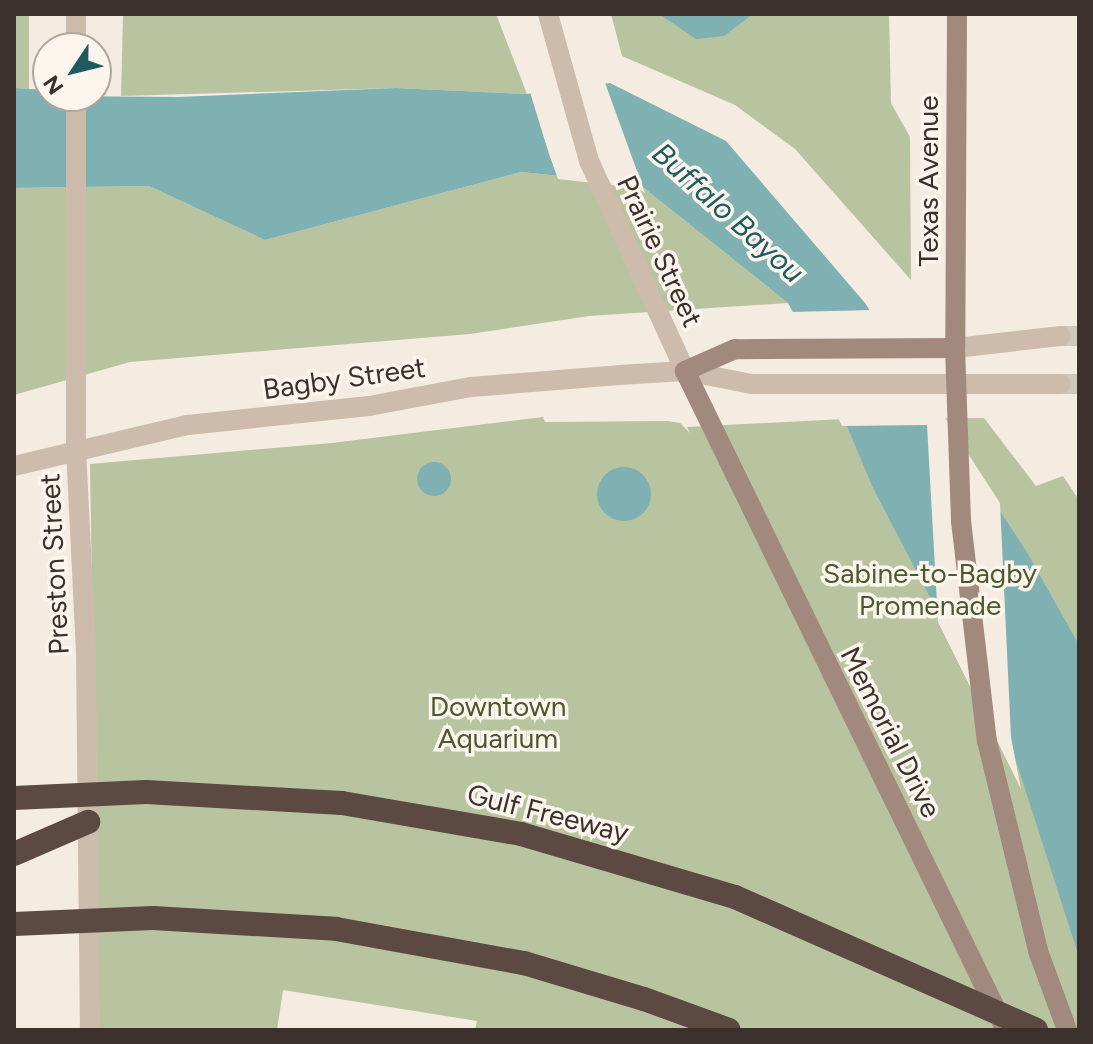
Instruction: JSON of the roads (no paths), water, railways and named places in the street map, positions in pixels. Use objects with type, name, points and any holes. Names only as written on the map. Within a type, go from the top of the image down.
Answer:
[{"type":"highway","name":"Gulf Freeway","points":[[14,798],[146,792],[259,796],[358,805],[521,834],[749,902],[1036,1030]]},
{"type":"highway","points":[[14,854],[88,822]]},
{"type":"highway","points":[[14,924],[238,920],[443,945],[539,967],[729,1030]]},
{"type":"main road","name":"Texas Avenue","points":[[955,348],[957,14]]},
{"type":"main road","name":"Bagby Street","points":[[685,371],[735,349],[955,348]]},
{"type":"main road","points":[[955,348],[961,521],[987,741],[1026,910],[1067,1030]]},
{"type":"main road","name":"Memorial Drive","points":[[685,371],[1006,1030]]},
{"type":"street","name":"Prairie Street","points":[[548,14],[589,161],[685,371]]},
{"type":"street","name":"Preston Street","points":[[76,112],[76,448],[88,822],[90,1030]]},
{"type":"street","name":"Bagby Street","points":[[955,348],[1060,336]]},
{"type":"street","name":"Bagby Street","points":[[14,466],[76,448],[188,425],[529,383],[685,371],[752,384],[1060,384]]},
{"type":"water","points":[[659,14],[753,14],[724,36],[696,39]]},
{"type":"water","name":"Buffalo Bayou","points":[[610,83],[726,141],[865,303],[1028,554],[1079,645],[1079,957],[1017,764],[873,488],[823,369],[788,303],[639,184],[521,172],[265,240],[149,186],[14,188],[14,88],[32,89],[32,112],[112,112],[112,96],[178,97],[396,88],[527,94]]},
{"type":"water","points":[[434,462],[446,467],[451,479],[446,491],[434,496],[422,491],[417,479],[422,467]]},
{"type":"water","points":[[624,467],[643,475],[651,494],[643,513],[624,521],[605,513],[597,494],[605,475]]},
{"type":"tunnel","points":[[1060,336],[1079,336]]},
{"type":"tunnel","points":[[1060,384],[1079,384]]},
{"type":"park label","name":"Sabine-to-Bagby Promenade","points":[[930,589]]},
{"type":"park label","name":"Downtown Aquarium","points":[[498,722]]}]
